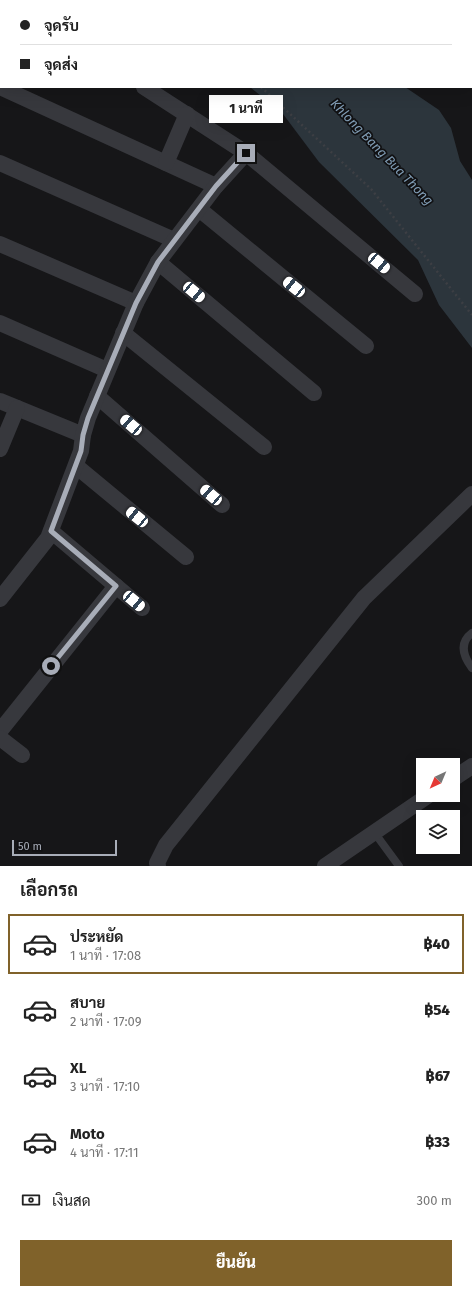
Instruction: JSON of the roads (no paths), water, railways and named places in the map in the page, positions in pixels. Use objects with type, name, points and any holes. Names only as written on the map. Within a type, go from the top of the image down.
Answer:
[{"type":"street","points":[[2,88],[216,186]]},
{"type":"street","points":[[146,88],[246,153],[415,294]]},
{"type":"street","points":[[166,163],[187,114]]},
{"type":"street","points":[[0,599],[43,546],[51,531],[76,466],[81,451],[83,435],[107,370],[136,303],[158,262],[216,186],[246,153]]},
{"type":"street","points":[[0,163],[174,240]]},
{"type":"street","points":[[199,209],[366,346]]},
{"type":"street","points":[[0,244],[136,303]]},
{"type":"street","points":[[158,262],[314,393]]},
{"type":"street","points":[[0,323],[107,370]]},
{"type":"street","points":[[123,333],[264,447]]},
{"type":"street","points":[[97,396],[222,505]]},
{"type":"street","points":[[0,401],[83,435]]},
{"type":"street","points":[[0,449],[17,408]]},
{"type":"street","points":[[76,466],[186,557]]},
{"type":"street","points":[[158,866],[157,863],[166,845],[364,598],[472,494]]},
{"type":"street","points":[[51,531],[142,608]]},
{"type":"street","points":[[0,731],[116,586]]},
{"type":"street","points":[[0,738],[22,754]]},
{"type":"street","points":[[460,774],[472,766]]},
{"type":"street","points":[[325,866],[419,802]]},
{"type":"lane","points":[[472,633],[466,638],[463,650],[467,662],[472,668]]},
{"type":"lane","points":[[374,832],[399,866]]},
{"type":"water","name":"Khlong Bang Bua Thong","points":[[251,88],[406,88],[439,110],[451,128],[460,161],[472,180],[472,348],[439,305],[418,260],[319,162],[283,114]]}]
